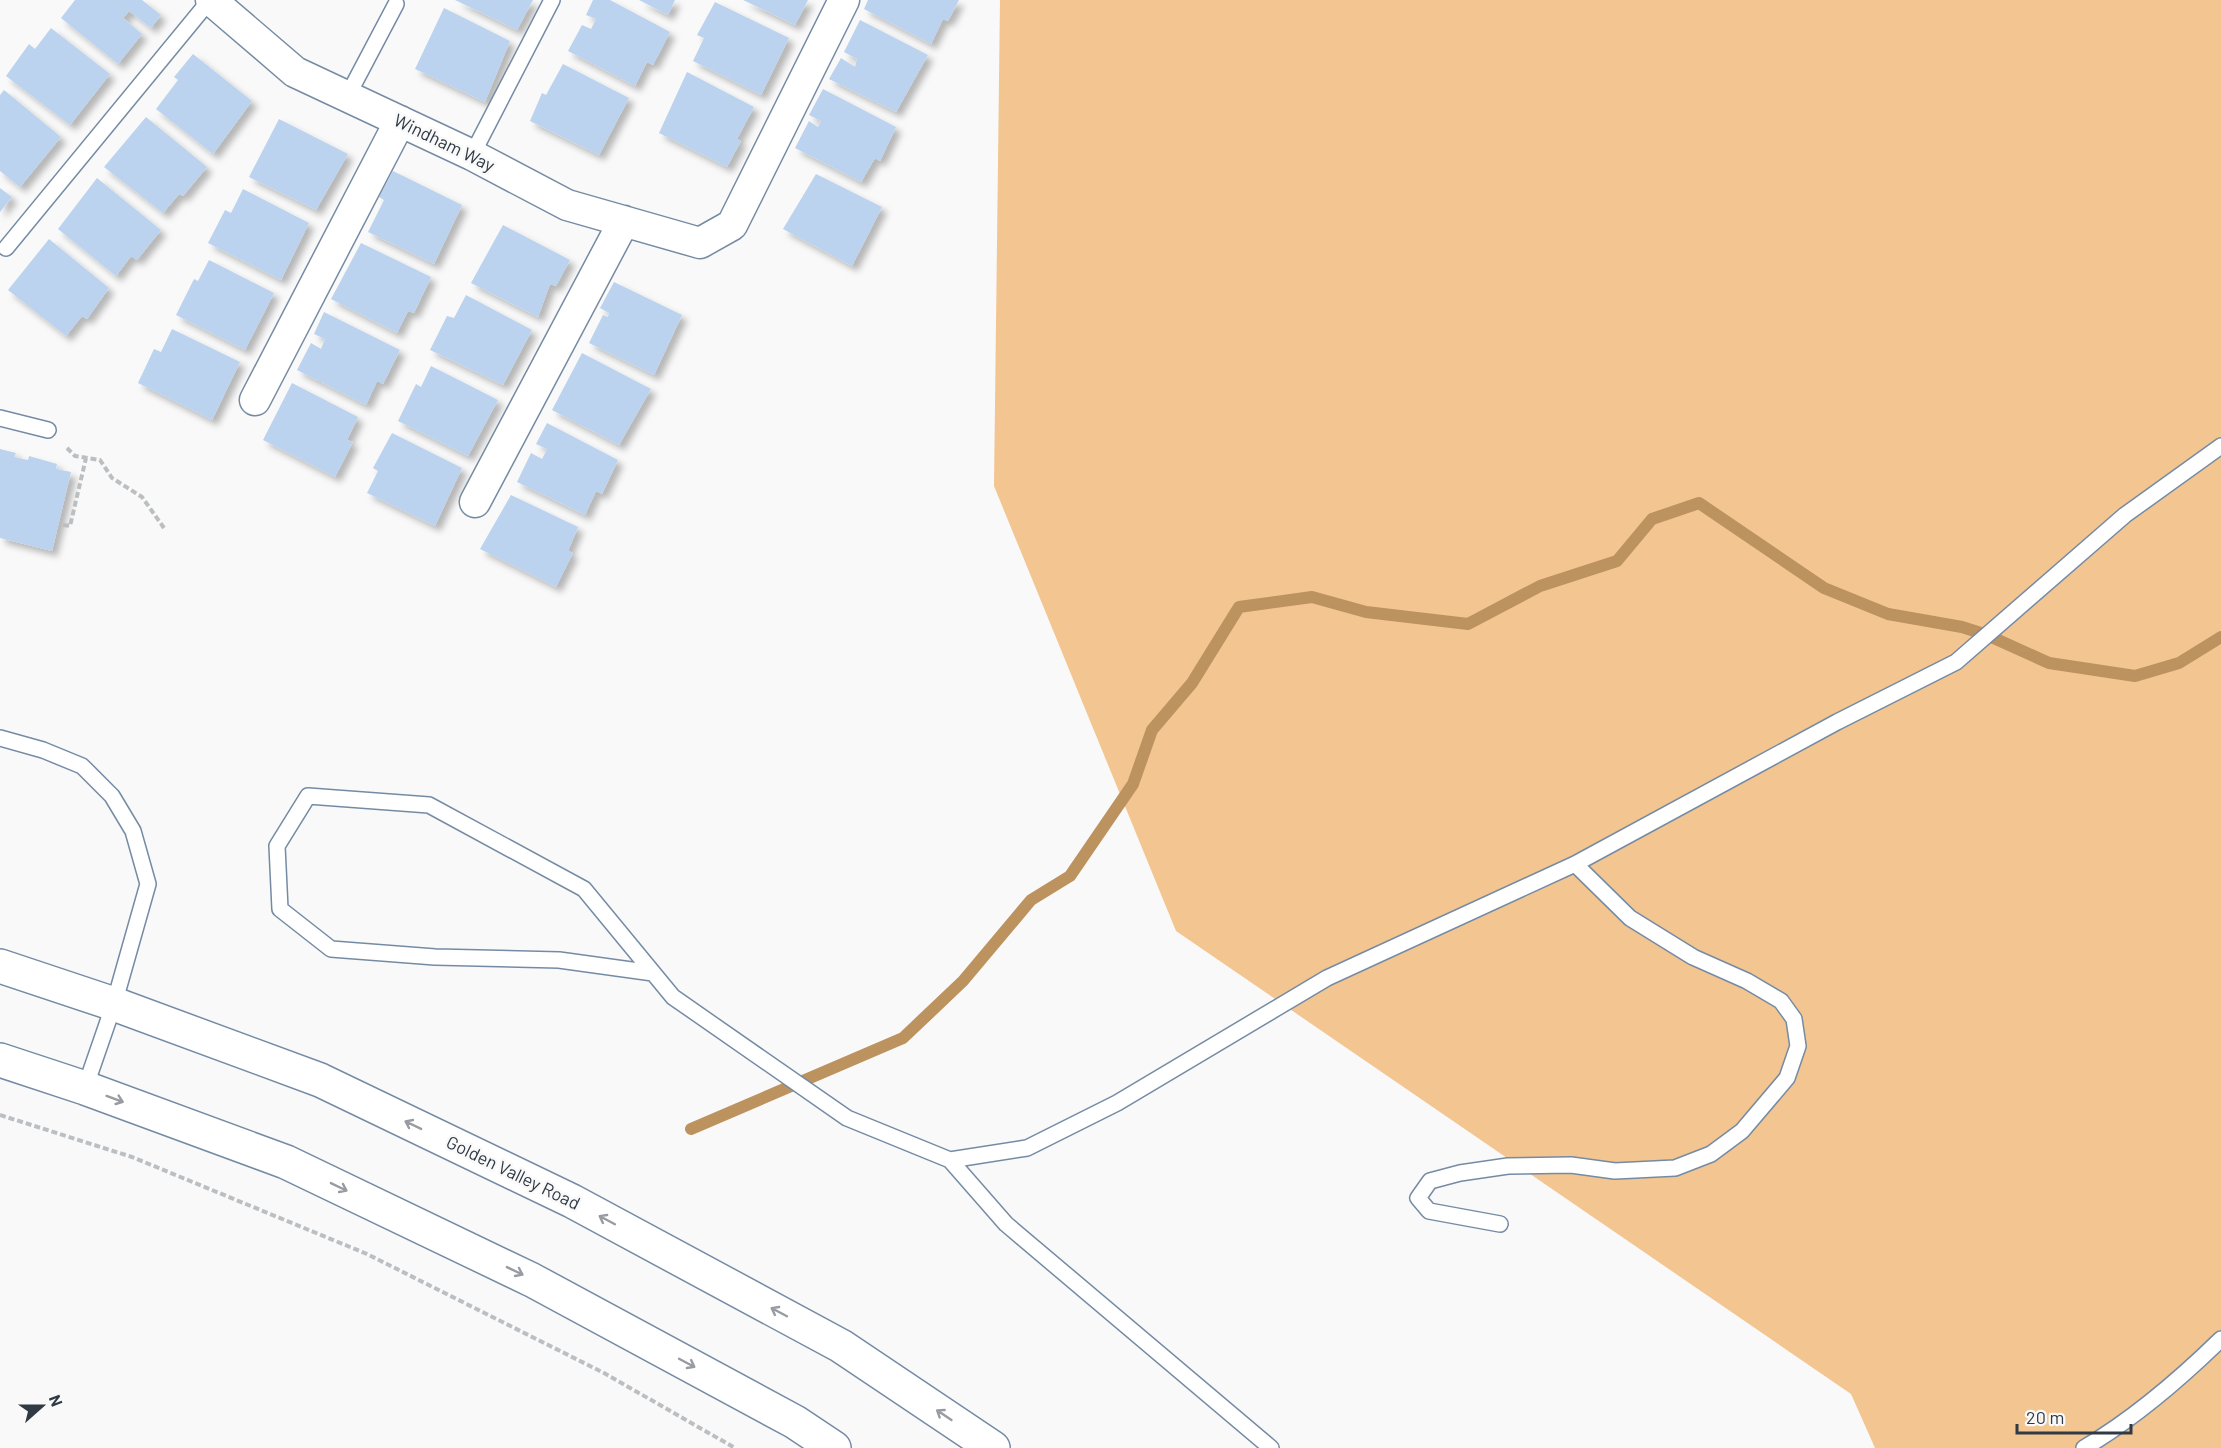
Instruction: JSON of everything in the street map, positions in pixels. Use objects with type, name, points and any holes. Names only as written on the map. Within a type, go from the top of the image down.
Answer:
[{"type":"main road","name":"Golden Valley Road","points":[[1,970],[114,1004],[320,1080],[572,1201],[841,1346],[993,1448]]},
{"type":"main road","points":[[0,1060],[85,1088],[286,1162],[532,1280],[795,1422],[834,1448]]},
{"type":"street","name":"Windham Way","points":[[210,0],[295,72],[472,155],[567,205],[700,243],[732,225],[844,0]]},
{"type":"street","points":[[255,399],[400,122]]},
{"type":"street","points":[[475,502],[624,221]]},
{"type":"lane","points":[[6,248],[210,0]]},
{"type":"lane","points":[[472,155],[552,0]]},
{"type":"lane","points":[[347,97],[396,4]]},
{"type":"lane","points":[[0,418],[48,430]]},
{"type":"lane","points":[[950,1160],[1027,1148],[1117,1103],[1326,978],[1575,864],[1837,722],[1956,662],[2125,515],[2221,446]]},
{"type":"lane","points":[[0,738],[44,750],[82,766],[112,796],[133,831],[148,884],[114,1004],[85,1088]]},
{"type":"lane","points":[[653,973],[559,960],[435,957],[331,949],[280,909],[277,846],[308,796],[429,805],[584,889],[653,973],[672,997],[846,1118],[950,1160],[1006,1224],[1271,1448]]},
{"type":"lane","points":[[1500,1224],[1429,1211],[1418,1198],[1430,1181],[1460,1173],[1508,1167],[1571,1165],[1615,1170],[1675,1168],[1711,1154],[1742,1131],[1787,1078],[1798,1046],[1794,1019],[1781,1001],[1747,981],[1693,957],[1630,918],[1575,864]]},
{"type":"lane","points":[[2084,1448],[2110,1433],[2180,1380],[2221,1340]]},
{"type":"path","points":[[75,456],[100,460],[112,478],[142,497],[164,528]]},
{"type":"path","points":[[63,525],[70,526],[86,458]]},
{"type":"path","points":[[0,1115],[132,1157],[367,1254],[604,1373],[735,1448]]},
{"type":"shaded area","points":[[1000,0],[2221,0],[2221,1448],[1875,1448],[1851,1394],[1176,931],[994,486]]},
{"type":"building","points":[[75,0],[142,0],[161,15],[151,28],[129,11],[123,18],[142,34],[118,64],[61,18]]},
{"type":"building","points":[[455,0],[533,0],[517,30]]},
{"type":"building","points":[[593,0],[610,0],[670,32],[653,65],[647,62],[635,86],[568,51],[582,25],[591,29],[596,19],[586,15]]},
{"type":"building","points":[[639,0],[675,0],[668,15]]},
{"type":"building","points":[[743,0],[808,0],[795,25]]},
{"type":"building","points":[[868,0],[959,0],[948,21],[943,19],[931,44],[864,9]]},
{"type":"building","points":[[715,2],[789,38],[761,95],[693,61],[704,38],[697,35]]},
{"type":"building","points":[[444,8],[510,41],[485,102],[415,69]]},
{"type":"building","points":[[860,20],[928,55],[896,112],[829,79],[841,58],[855,67],[857,59],[844,52]]},
{"type":"building","points":[[51,28],[110,74],[70,125],[6,76],[29,44],[35,49]]},
{"type":"building","points":[[193,54],[252,101],[213,154],[156,109],[178,80],[174,77]]},
{"type":"building","points":[[563,64],[629,98],[599,155],[530,121],[542,93],[546,95]]},
{"type":"building","points":[[687,72],[754,107],[737,139],[741,141],[727,167],[659,133]]},
{"type":"building","points":[[823,89],[896,127],[880,161],[875,158],[861,182],[795,148],[809,121],[818,127],[821,121],[809,115]]},
{"type":"building","points":[[4,90],[61,137],[20,187],[0,171],[0,95]]},
{"type":"building","points":[[146,117],[207,167],[183,196],[179,194],[163,213],[104,167]]},
{"type":"building","points":[[279,119],[348,154],[316,210],[249,177]]},
{"type":"building","points":[[393,171],[462,205],[434,264],[368,232],[384,200],[379,197]]},
{"type":"building","points":[[816,174],[882,207],[852,266],[783,229]]},
{"type":"building","points":[[97,178],[161,230],[137,260],[131,256],[116,276],[58,229]]},
{"type":"building","points":[[0,188],[12,197],[0,212]]},
{"type":"building","points":[[243,189],[309,223],[281,280],[208,243],[225,210],[231,213]]},
{"type":"building","points":[[503,225],[570,260],[556,286],[550,284],[538,317],[471,283]]},
{"type":"building","points":[[49,239],[109,288],[87,319],[82,316],[66,336],[8,290]]},
{"type":"building","points":[[361,243],[431,277],[414,313],[408,311],[397,333],[331,299]]},
{"type":"building","points":[[209,260],[274,293],[245,350],[176,315],[194,279],[198,281]]},
{"type":"building","points":[[614,282],[682,315],[654,375],[589,343],[603,315],[608,317],[609,313],[600,308]]},
{"type":"building","points":[[466,295],[532,330],[503,385],[430,350],[447,316],[454,318]]},
{"type":"building","points":[[324,312],[400,350],[383,384],[377,381],[366,405],[297,370],[311,343],[321,349],[325,339],[314,334]]},
{"type":"building","points":[[172,329],[240,362],[212,420],[138,383],[154,349],[161,352]]},
{"type":"building","points":[[582,353],[651,389],[619,445],[552,410]]},
{"type":"building","points":[[431,366],[498,400],[468,456],[398,421],[416,384],[421,387]]},
{"type":"building","points":[[292,383],[358,417],[347,440],[353,442],[335,477],[263,440]]},
{"type":"building","points":[[547,423],[618,460],[602,494],[596,491],[585,515],[517,482],[531,453],[542,459],[547,449],[536,444]]},
{"type":"building","points":[[392,433],[462,468],[435,526],[367,493],[378,471],[373,468]]},
{"type":"building","points":[[0,449],[16,453],[14,457],[28,460],[29,456],[57,464],[56,469],[71,472],[52,551],[0,538]]},
{"type":"building","points":[[511,495],[578,527],[568,551],[573,553],[556,587],[480,549]]},
{"type":"waterway","points":[[691,1129],[903,1038],[963,981],[1031,900],[1070,876],[1133,784],[1152,730],[1192,683],[1239,607],[1312,597],[1366,612],[1468,624],[1540,586],[1617,561],[1652,519],[1699,503],[1824,588],[1888,614],[1962,627],[1987,635],[2049,663],[2135,676],[2179,663],[2221,637]]}]
